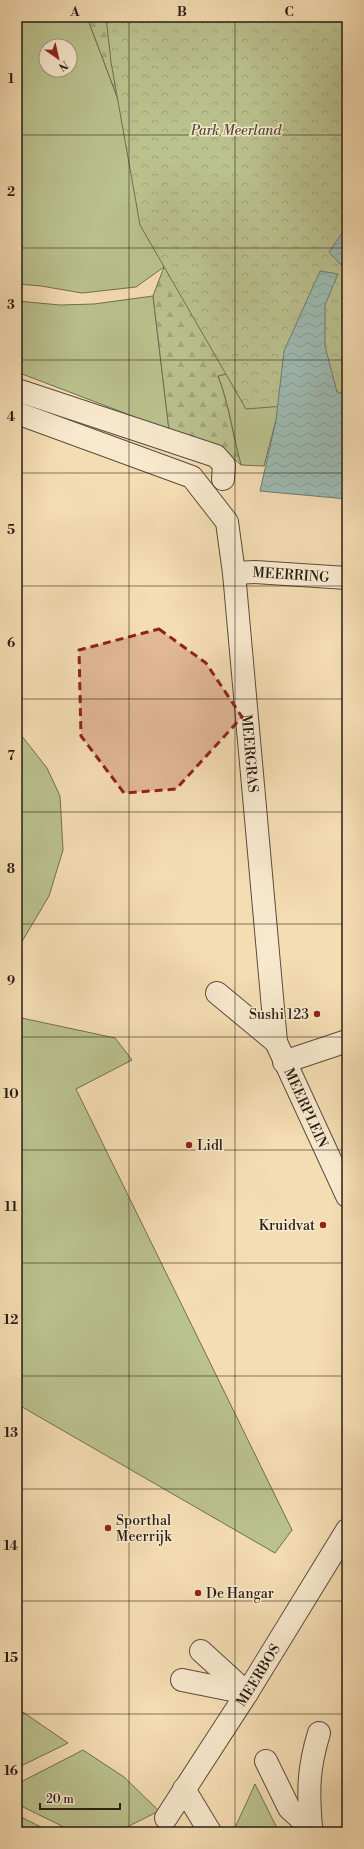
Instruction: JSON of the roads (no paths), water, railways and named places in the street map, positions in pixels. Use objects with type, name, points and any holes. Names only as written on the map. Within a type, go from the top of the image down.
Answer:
[{"type":"street","points":[[17,390],[216,456],[224,465],[223,479]]},
{"type":"street","name":"MEERGRAS","points":[[17,413],[192,477],[227,522],[234,573],[276,1042]]},
{"type":"street","name":"MEERRING","points":[[234,573],[255,572],[347,578]]},
{"type":"street","points":[[217,993],[276,1042]]},
{"type":"street","points":[[284,1062],[347,1041]]},
{"type":"street","name":"MEERPLEIN","points":[[276,1042],[347,1196]]},
{"type":"street","name":"MEERBOS","points":[[166,1818],[247,1693],[347,1530]]},
{"type":"street","points":[[201,1651],[247,1693]]},
{"type":"street","points":[[182,1680],[247,1693]]},
{"type":"street","points":[[312,1830],[308,1789],[311,1759],[320,1733]]},
{"type":"street","points":[[266,1761],[289,1808],[312,1830]]},
{"type":"street","points":[[184,1789],[210,1832]]},
{"type":"water","points":[[347,226],[347,258],[341,265],[329,252]]},
{"type":"water","points":[[320,271],[338,274],[325,305],[325,346],[337,392],[347,393],[347,499],[260,491],[276,420],[284,351]]},
{"type":"place","name":"Sushi 123","points":[[317,1014]]},
{"type":"place","name":"Lidl","points":[[189,1145]]},
{"type":"place","name":"Kruidvat","points":[[323,1225]]},
{"type":"place","name":"Sporthal Meerrijk","points":[[108,1528]]},
{"type":"place","name":"De Hangar","points":[[198,1593]]},
{"type":"park label","name":"Park Meerland","points":[[236,130]]}]
